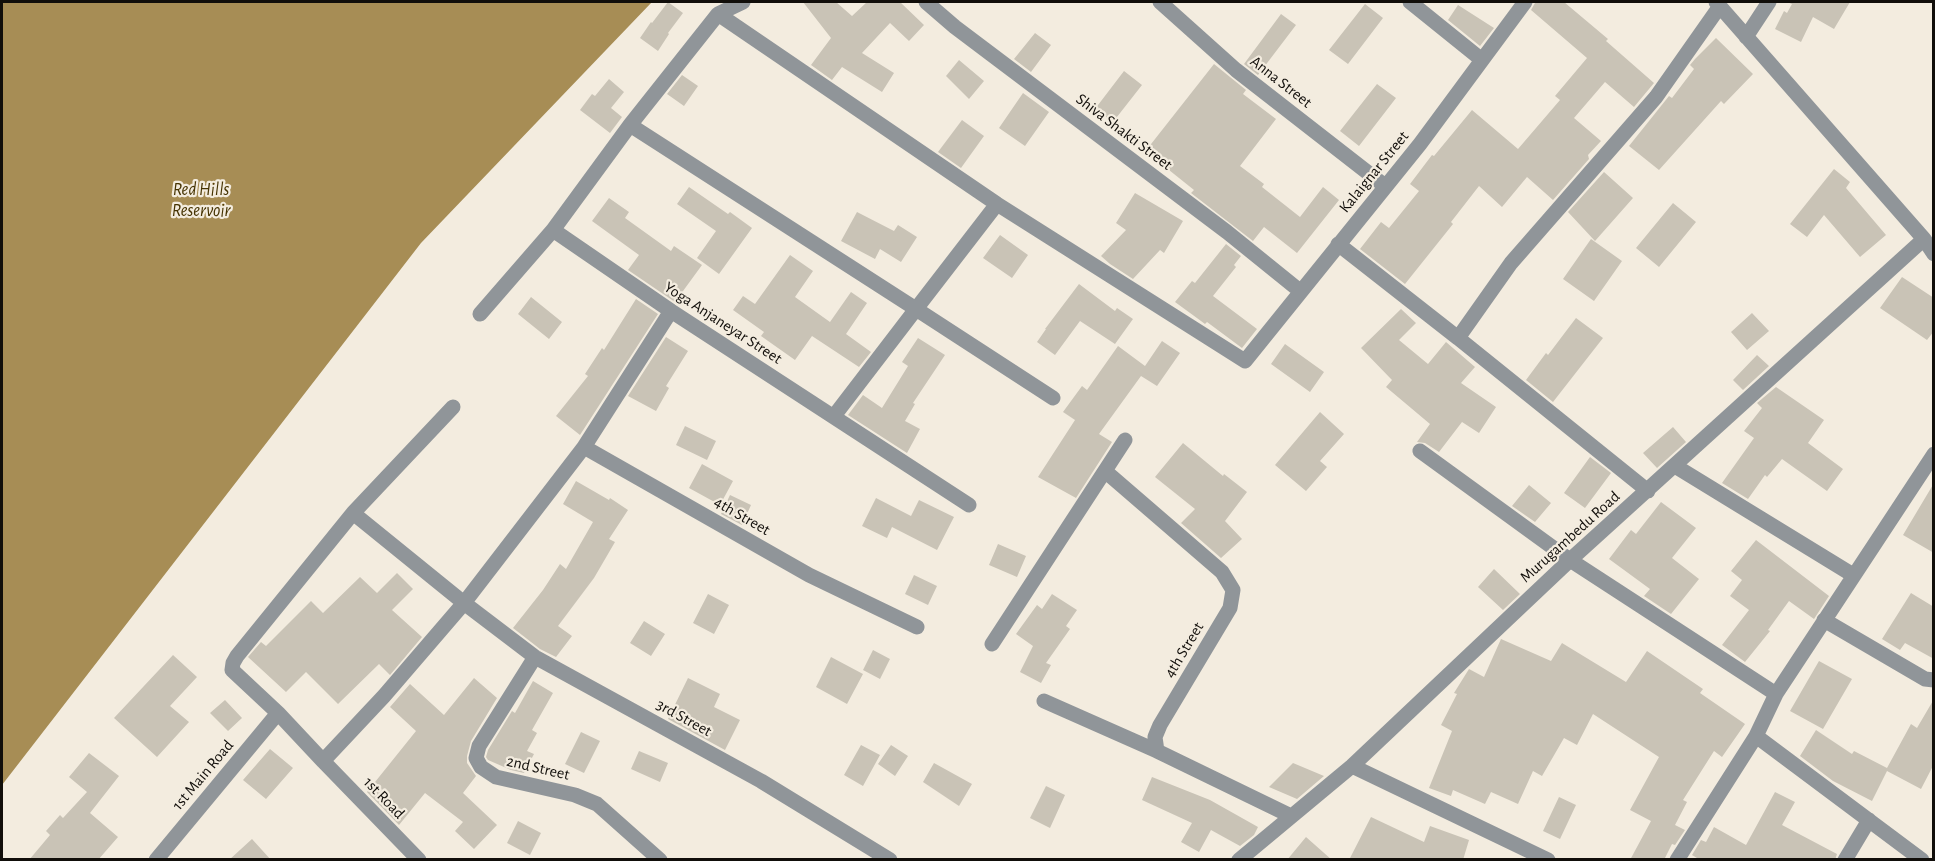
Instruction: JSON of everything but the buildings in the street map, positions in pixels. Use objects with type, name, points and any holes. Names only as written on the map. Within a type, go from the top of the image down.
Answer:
[{"type":"street","points":[[480,314],[552,230],[630,125],[718,14],[743,2]]},
{"type":"street","name":"Shiva Shakti Street","points":[[926,2],[955,27],[1218,225],[1300,291]]},
{"type":"street","name":"Anna Street","points":[[1160,2],[1236,70],[1385,186]]},
{"type":"street","points":[[1410,2],[1482,60]]},
{"type":"street","name":"Kalaignar Street","points":[[996,204],[1245,361],[1420,144],[1525,2]]},
{"type":"street","points":[[1746,37],[1769,2]]},
{"type":"street","points":[[1458,338],[1511,263],[1656,97],[1718,4],[1924,239],[1934,254]]},
{"type":"street","points":[[718,14],[996,204],[834,416]]},
{"type":"street","points":[[630,125],[1053,398]]},
{"type":"street","name":"Yoga Anjaneyar Street","points":[[552,230],[671,311],[969,505]]},
{"type":"street","name":"Murugambedu Road","points":[[1239,860],[1352,766],[1570,560],[1924,239]]},
{"type":"street","points":[[1338,244],[1648,491]]},
{"type":"street","points":[[323,761],[384,696],[464,603],[584,447],[671,311]]},
{"type":"street","points":[[353,513],[453,407]]},
{"type":"street","points":[[992,644],[1125,440]]},
{"type":"street","name":"4th Street","points":[[584,447],[809,574],[917,627]]},
{"type":"street","points":[[1420,451],[1570,560],[1776,694]]},
{"type":"street","points":[[1677,860],[1756,736],[1776,694],[1934,454]]},
{"type":"street","points":[[1675,466],[1853,575]]},
{"type":"street","name":"4th Street","points":[[1105,471],[1222,572],[1233,591],[1230,608],[1160,725],[1155,737],[1157,751]]},
{"type":"street","name":"3rd Street","points":[[353,513],[535,657],[761,781],[890,860]]},
{"type":"street","name":"1st Road","points":[[353,513],[233,663],[232,670],[278,713],[419,860]]},
{"type":"street","points":[[1824,620],[1925,679],[1934,680]]},
{"type":"street","name":"2nd Street","points":[[535,657],[479,746],[476,758],[481,767],[496,777],[575,795],[597,804],[660,860]]},
{"type":"street","points":[[1044,701],[1157,751],[1291,816]]},
{"type":"street","name":"1st Main Road","points":[[162,858],[278,713]]},
{"type":"street","points":[[1756,736],[1922,860]]},
{"type":"street","points":[[1352,766],[1548,860]]},
{"type":"street","points":[[1845,860],[1869,820]]},
{"type":"water","name":"Red Hills Reservoir","points":[[2,2],[652,2],[421,243],[2,785]]}]
